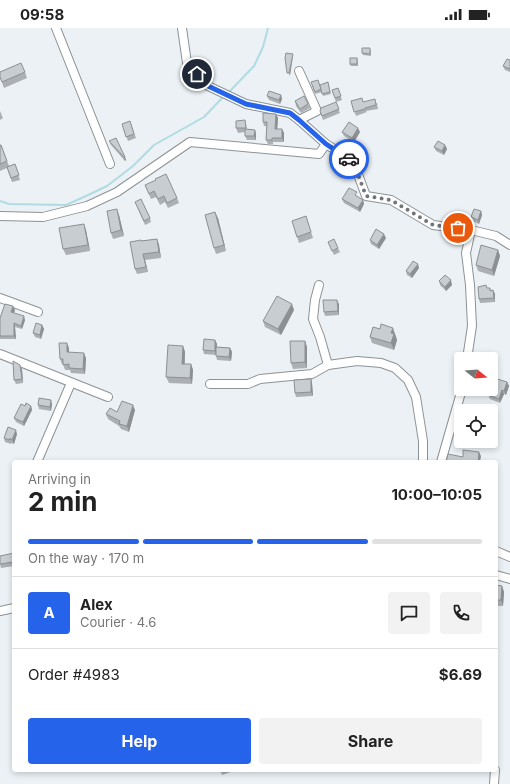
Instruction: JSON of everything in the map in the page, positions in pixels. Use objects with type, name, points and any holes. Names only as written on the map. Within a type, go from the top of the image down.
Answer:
[{"type":"street","points":[[56,28],[110,164]]},
{"type":"street","points":[[182,28],[187,63],[206,85],[246,104],[290,113],[326,144],[353,161],[366,196],[391,200],[433,225],[471,230],[496,236],[510,245]]},
{"type":"street","points":[[299,71],[317,111],[299,120]]},
{"type":"street","points":[[0,216],[43,217],[87,206],[117,192],[190,142],[319,154],[326,144]]},
{"type":"street","points":[[468,352],[472,326],[470,285],[466,253],[471,230]]},
{"type":"street","points":[[319,285],[315,300],[313,319],[328,365]]},
{"type":"street","points":[[0,298],[38,312]]},
{"type":"street","points":[[0,354],[108,397]]},
{"type":"street","points":[[210,384],[248,384],[260,379],[312,374],[328,365],[357,361],[381,363],[395,368],[408,380],[416,397],[423,441],[423,460]]},
{"type":"street","points":[[38,460],[71,382]]},
{"type":"street","points":[[442,460],[460,396]]},
{"type":"street","points":[[498,552],[510,557]]},
{"type":"street","points":[[498,576],[510,579]]},
{"type":"street","points":[[0,611],[12,608]]},
{"type":"street","points":[[494,784],[495,772]]},
{"type":"building","points":[[362,48],[370,48],[370,54],[362,53]]},
{"type":"building","points":[[286,53],[293,54],[289,73],[287,73],[285,58]]},
{"type":"building","points":[[350,58],[357,58],[357,64],[350,64]]},
{"type":"building","points":[[507,59],[510,60],[510,69],[503,66]]},
{"type":"building","points":[[21,63],[25,72],[2,82],[0,72]]},
{"type":"building","points":[[318,80],[321,89],[315,92],[311,82]]},
{"type":"building","points":[[328,82],[330,92],[322,94],[320,85]]},
{"type":"building","points":[[338,88],[341,96],[335,98],[332,90]]},
{"type":"building","points":[[269,91],[281,95],[279,100],[267,96]]},
{"type":"building","points":[[304,96],[308,104],[300,109],[295,101]]},
{"type":"building","points":[[362,98],[363,102],[375,99],[376,105],[354,112],[351,101]]},
{"type":"building","points":[[336,102],[339,109],[322,116],[320,111],[321,108]]},
{"type":"building","points":[[263,113],[276,114],[275,129],[282,129],[282,138],[272,138],[272,140],[266,140],[267,122],[263,122]]},
{"type":"building","points":[[245,120],[246,128],[236,128],[236,121]]},
{"type":"building","points":[[130,121],[134,134],[126,137],[122,124]]},
{"type":"building","points":[[349,122],[358,128],[352,138],[342,132]]},
{"type":"building","points":[[245,129],[255,130],[254,136],[245,136]]},
{"type":"building","points":[[116,138],[125,157],[109,141]]},
{"type":"building","points":[[438,141],[445,145],[442,151],[434,147]]},
{"type":"building","points":[[0,145],[7,161],[0,164]]},
{"type":"building","points":[[15,164],[19,175],[11,178],[7,167]]},
{"type":"building","points":[[166,174],[177,198],[167,203],[164,196],[158,199],[154,191],[149,194],[145,185]]},
{"type":"building","points":[[349,188],[357,192],[355,195],[363,200],[358,208],[342,199]]},
{"type":"building","points":[[141,199],[150,218],[144,221],[135,202]]},
{"type":"building","points":[[117,209],[121,230],[111,233],[107,211]]},
{"type":"building","points":[[474,209],[481,211],[478,220],[471,217]]},
{"type":"building","points":[[215,212],[224,245],[214,248],[205,215]]},
{"type":"building","points":[[306,216],[311,232],[297,237],[292,221]]},
{"type":"building","points":[[84,224],[88,245],[63,249],[59,228]]},
{"type":"building","points":[[376,229],[384,234],[377,245],[370,240]]},
{"type":"building","points":[[157,239],[159,252],[143,254],[146,267],[135,269],[130,242]]},
{"type":"building","points":[[334,239],[338,248],[332,251],[328,242]]},
{"type":"building","points":[[481,245],[498,250],[492,270],[476,265]]},
{"type":"building","points":[[413,261],[418,264],[410,274],[406,271]]},
{"type":"building","points":[[445,275],[451,280],[445,287],[439,281]]},
{"type":"building","points":[[486,285],[487,288],[490,288],[490,291],[493,290],[494,298],[479,299],[478,287]]},
{"type":"building","points":[[277,296],[292,304],[278,329],[263,321]]},
{"type":"building","points":[[323,300],[337,300],[338,311],[324,312]]},
{"type":"building","points":[[5,304],[13,306],[11,312],[24,316],[21,326],[14,323],[14,336],[0,336],[0,318]]},
{"type":"building","points":[[36,323],[42,325],[40,335],[33,333]]},
{"type":"building","points":[[381,324],[393,328],[391,333],[394,334],[391,343],[370,337],[373,327],[380,329]]},
{"type":"building","points":[[204,339],[215,340],[215,351],[203,350]]},
{"type":"building","points":[[290,341],[305,341],[305,362],[291,363]]},
{"type":"building","points":[[59,343],[67,343],[67,352],[84,353],[83,369],[69,368],[69,364],[63,365],[63,359],[60,359]]},
{"type":"building","points":[[168,345],[183,346],[182,364],[191,364],[190,378],[166,377]]},
{"type":"building","points":[[216,347],[230,348],[229,357],[216,356]]},
{"type":"building","points":[[13,361],[20,365],[22,379],[14,380]]},
{"type":"building","points":[[311,379],[311,392],[295,393],[294,380]]},
{"type":"building","points":[[498,379],[507,382],[499,399],[491,396],[498,396]]},
{"type":"building","points":[[39,398],[51,400],[50,407],[38,405]]},
{"type":"building","points":[[122,401],[133,405],[127,426],[119,424],[120,421],[106,414],[110,408],[117,412]]},
{"type":"building","points":[[26,403],[31,406],[23,422],[14,418],[21,404],[25,406]]},
{"type":"building","points":[[8,427],[16,430],[12,440],[10,438],[9,440],[4,438]]},
{"type":"building","points":[[463,450],[479,452],[478,460],[446,460],[448,454],[463,457]]},
{"type":"building","points":[[12,553],[12,562],[0,564],[0,556]]},
{"type":"building","points":[[498,585],[502,586],[501,600],[498,600]]},
{"type":"waterway","points":[[228,93],[254,66],[263,47],[268,28]]},
{"type":"waterway","points":[[0,201],[9,204],[66,205],[86,196],[107,186],[133,166],[154,145],[204,117],[224,96]]},
{"type":"way so far","points":[[349,159],[353,161],[366,196],[391,200],[433,225],[458,228]]},
{"type":"route","points":[[197,74],[206,85],[246,104],[272,108],[290,113],[326,144],[349,159]]}]
